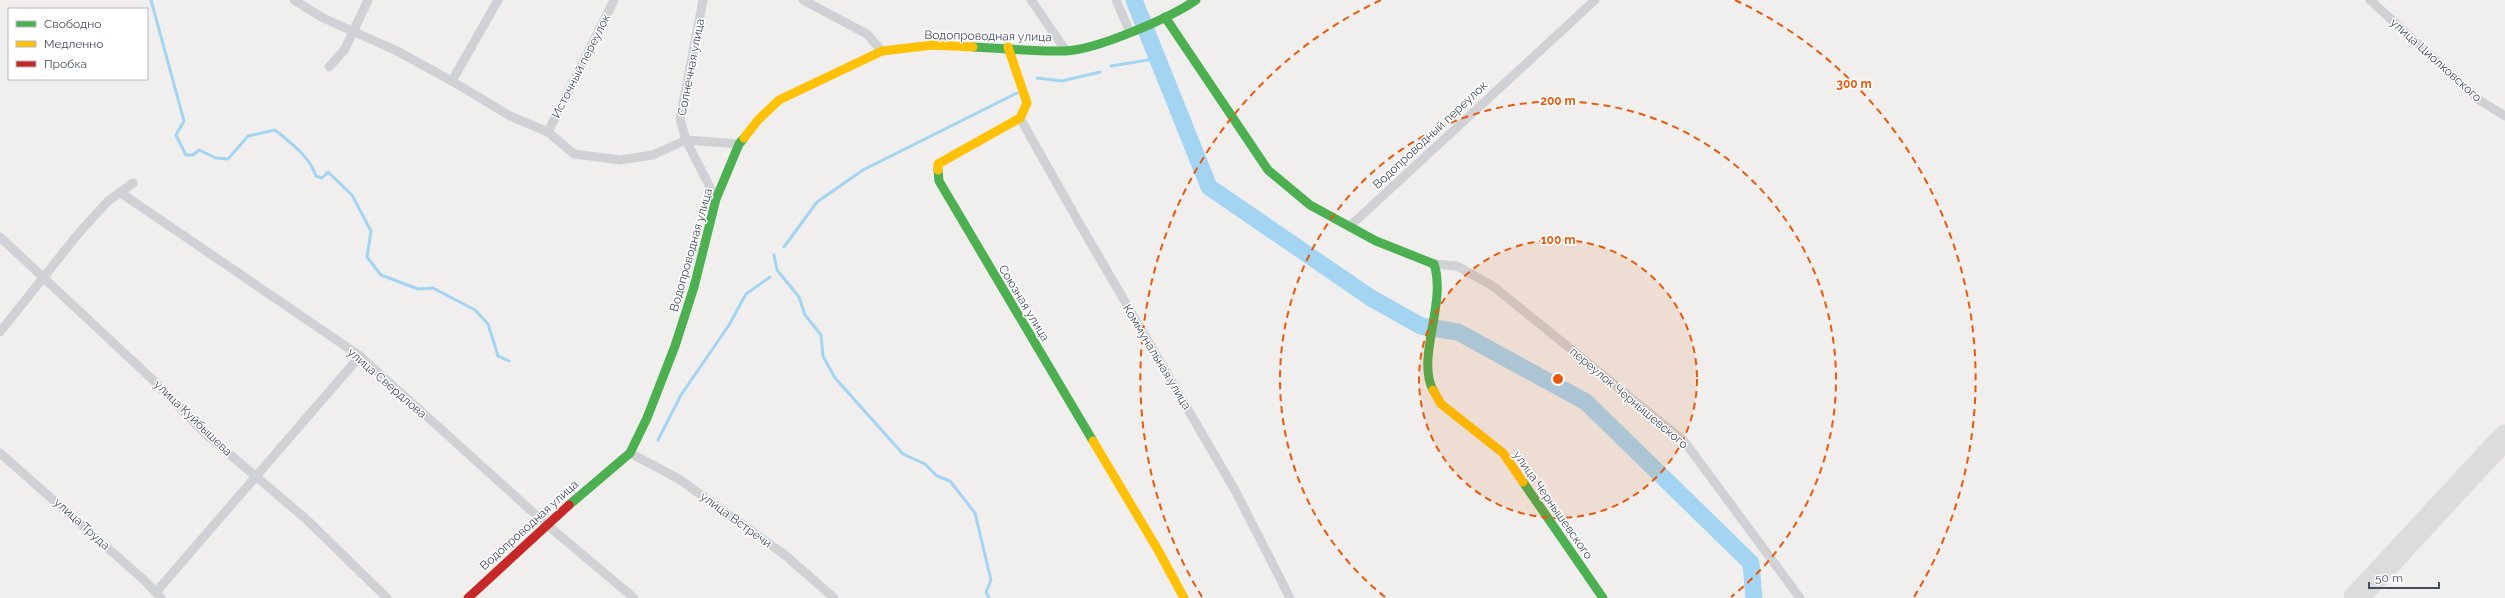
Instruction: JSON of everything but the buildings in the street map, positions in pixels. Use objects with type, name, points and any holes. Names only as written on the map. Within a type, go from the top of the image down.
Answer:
[{"type":"street","points":[[294,0],[323,18],[354,31],[452,80],[510,116],[548,132],[574,154],[599,159],[620,160],[653,155],[686,140],[739,144]]},
{"type":"street","points":[[329,68],[345,49],[368,0]]},
{"type":"street","points":[[452,80],[498,0]]},
{"type":"street","name":"Источный переулок","points":[[548,132],[614,0]]},
{"type":"street","name":"Солнечная улица","points":[[703,0],[680,119],[686,140],[716,199]]},
{"type":"street","points":[[803,0],[867,34],[882,51]]},
{"type":"street","points":[[1031,0],[1066,51]]},
{"type":"street","points":[[1116,0],[1130,32]]},
{"type":"street","name":"Водопроводная улица","points":[[468,598],[546,524],[630,453],[647,418],[680,331],[694,287],[716,199],[739,144],[758,120],[778,100],[882,51],[933,45],[1008,47],[1066,51],[1097,45],[1183,9],[1196,0]]},
{"type":"street","name":"Водопроводный переулок","points":[[1349,227],[1595,0]]},
{"type":"street","name":"улица Циолковского","points":[[2370,0],[2479,100],[2505,116]]},
{"type":"street","points":[[1164,17],[1268,170],[1310,205],[1376,242],[1434,264]]},
{"type":"street","points":[[1008,47],[1027,103],[1020,118]]},
{"type":"street","name":"Союзная улица","points":[[1020,118],[938,164],[939,181],[1158,550],[1184,598]]},
{"type":"street","name":"Коммунальная улица","points":[[1020,118],[1081,228],[1236,492],[1290,598]]},
{"type":"street","points":[[0,332],[42,278],[108,201],[133,183]]},
{"type":"street","name":"улица Свердлова","points":[[121,193],[360,356],[546,524],[617,582],[634,598]]},
{"type":"street","name":"улица Куйбышева","points":[[0,237],[42,278],[153,380],[207,435],[317,530],[387,598]]},
{"type":"street","name":"улица Чернышевского","points":[[1434,264],[1438,276],[1435,322],[1429,349],[1430,383],[1441,404],[1502,453],[1603,598]]},
{"type":"street","name":"переулок Чернышевского","points":[[1434,264],[1457,266],[1493,286],[1684,441],[1800,598]]},
{"type":"street","points":[[158,595],[256,476],[360,356]]},
{"type":"street","name":"улица Труда","points":[[0,453],[44,490],[158,595]]},
{"type":"street","name":"улица Встречи","points":[[630,453],[680,479],[785,555],[834,598]]},
{"type":"waterway","points":[[151,0],[184,121],[176,135],[186,155],[193,155],[199,150],[216,158],[228,159],[248,136],[275,130],[304,156],[309,162],[316,176],[322,178],[328,172],[352,195],[371,231],[367,257],[381,275],[418,289],[433,288],[475,310],[488,324],[498,356],[509,361]]},
{"type":"waterway","points":[[1134,0],[1209,187],[1371,298],[1421,326],[1458,332],[1586,402],[1751,563],[1754,598]]},
{"type":"waterway","points":[[1111,66],[1154,59]]},
{"type":"waterway","points":[[1037,78],[1062,81],[1100,72]]},
{"type":"waterway","points":[[784,247],[817,202],[863,170],[1017,93]]},
{"type":"waterway","points":[[774,255],[777,270],[799,297],[805,315],[821,335],[823,356],[835,378],[903,454],[925,464],[937,476],[950,481],[975,513],[991,580],[986,592],[989,598]]},
{"type":"waterway","points":[[658,440],[681,395],[729,325],[746,294],[770,277]]},
{"type":"taxiway","points":[[2356,598],[2505,437]]},
{"type":"traffic: fast","points":[[973,47],[1042,51],[1065,51],[1078,49],[1095,45],[1132,32],[1151,24],[1196,0]]},
{"type":"traffic: fast","points":[[1165,17],[1268,170],[1310,205],[1376,241],[1434,264],[1437,279],[1437,296],[1428,362],[1429,377],[1433,390]]},
{"type":"traffic: fast","points":[[569,505],[630,453],[647,418],[675,346],[694,287],[716,199],[739,144],[744,138]]},
{"type":"traffic: fast","points":[[938,170],[939,181],[1093,441]]},
{"type":"traffic: fast","points":[[1523,482],[1603,598]]},
{"type":"traffic: slow","points":[[744,138],[758,120],[779,100],[882,51],[933,45],[973,47]]},
{"type":"traffic: slow","points":[[938,170],[938,164],[1020,118],[1027,103],[1008,47]]},
{"type":"traffic: slow","points":[[1433,390],[1441,404],[1503,453],[1523,482]]},
{"type":"traffic: slow","points":[[1093,441],[1158,550],[1184,598]]},
{"type":"traffic: jam","points":[[468,598],[569,505]]}]
